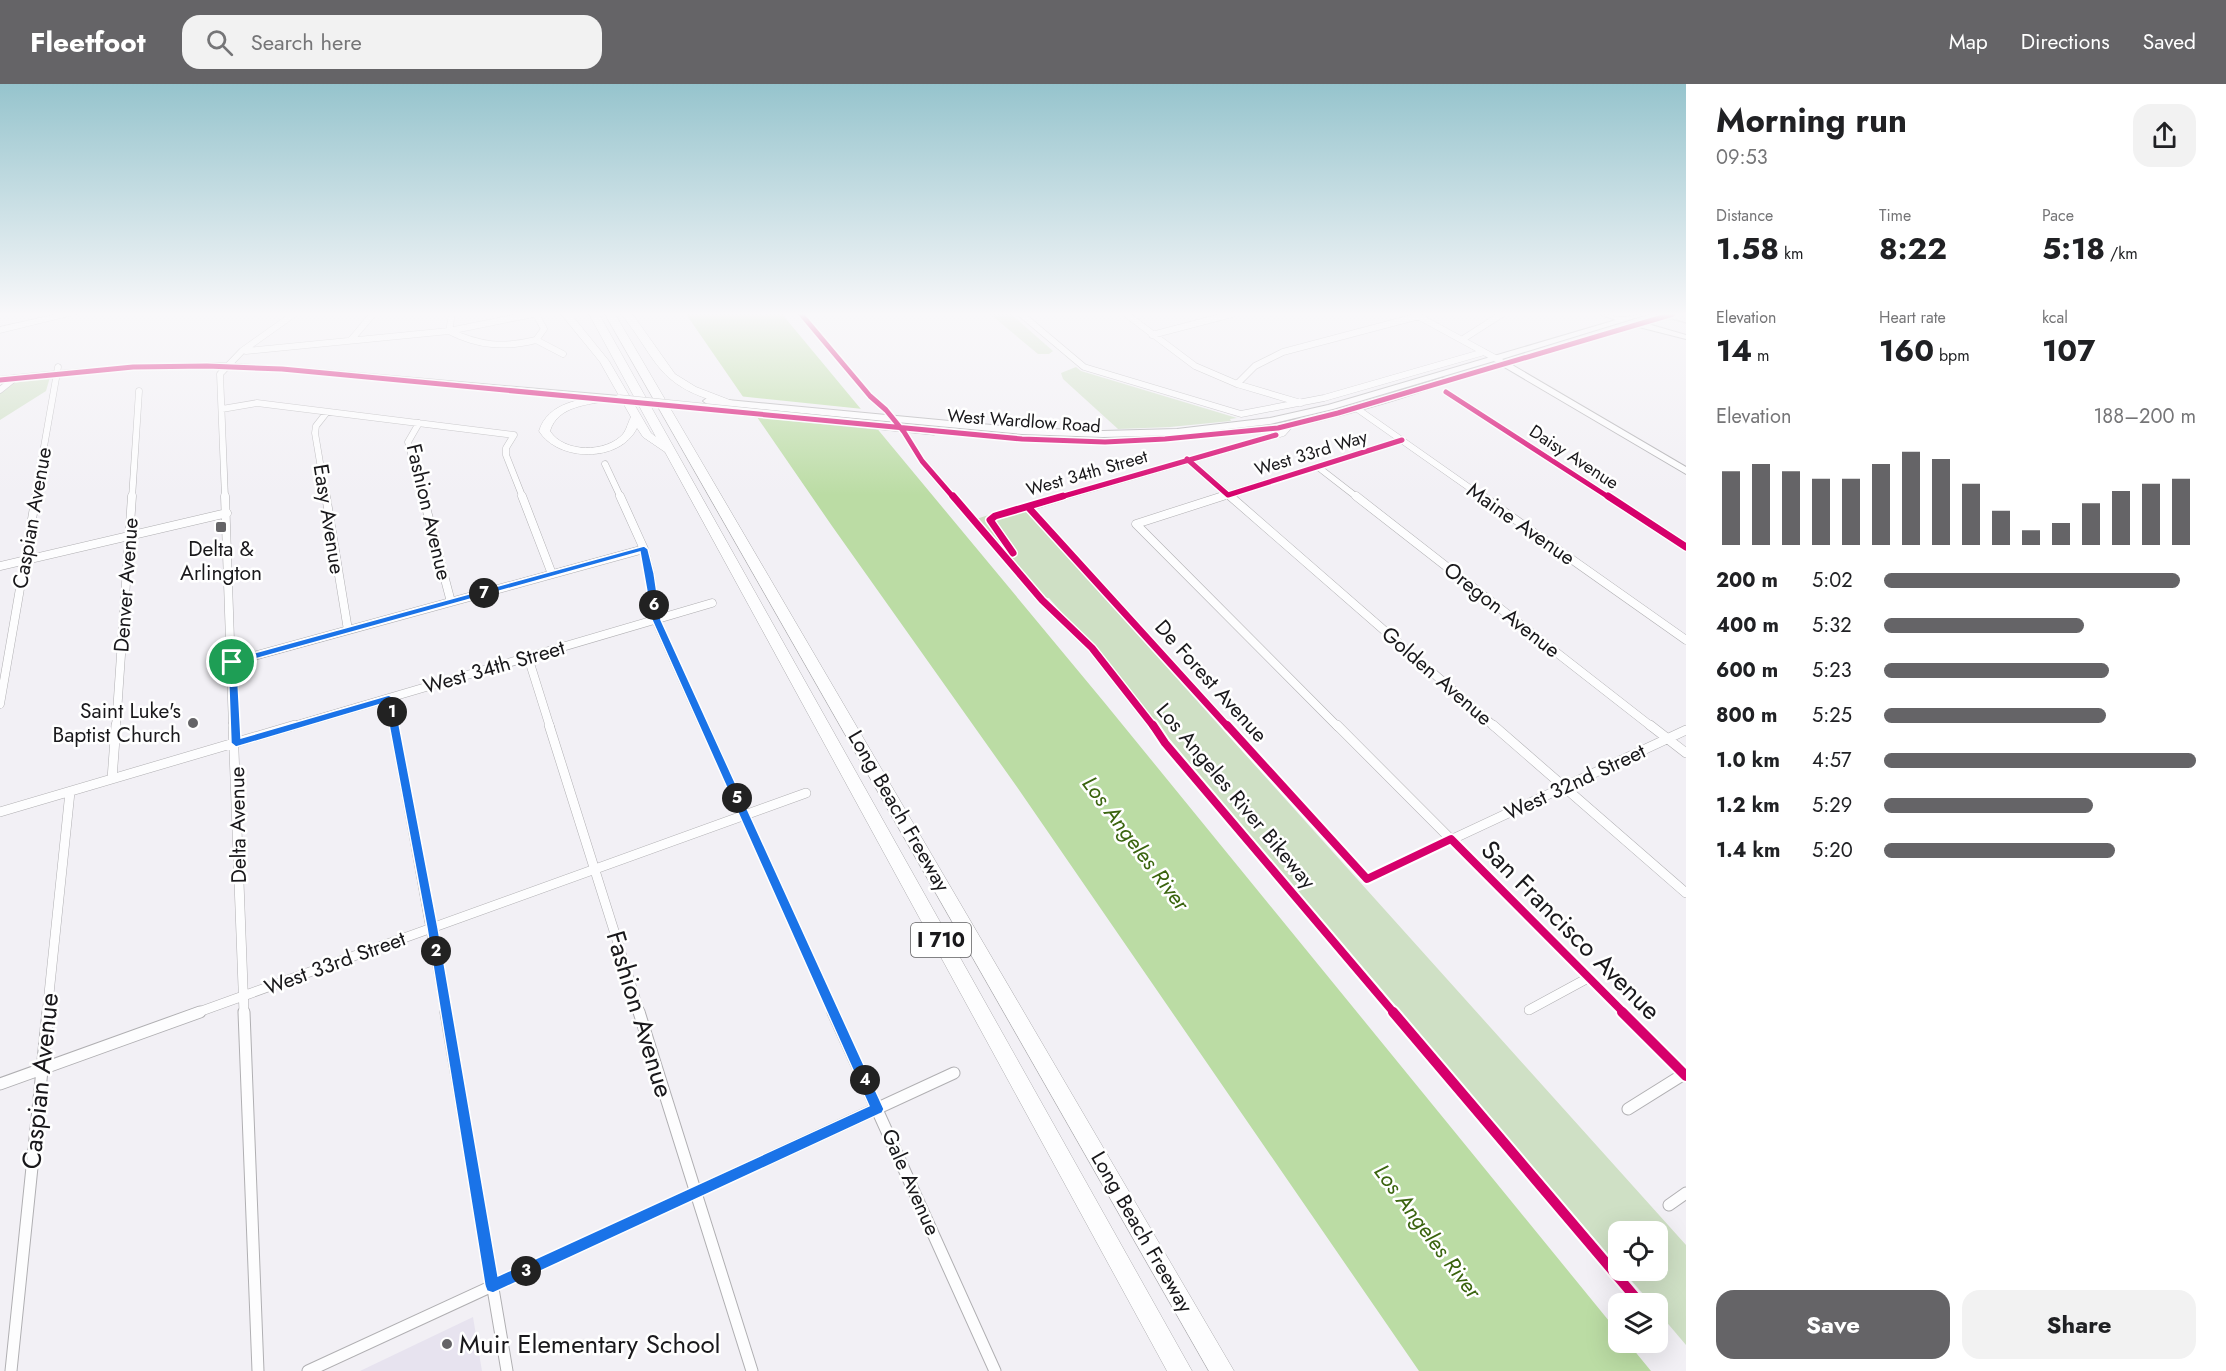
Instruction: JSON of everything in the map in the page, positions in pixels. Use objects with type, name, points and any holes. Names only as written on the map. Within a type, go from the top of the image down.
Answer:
[{"type":"highway","points":[[611,374],[647,435],[671,454]]},
{"type":"highway","name":"Long Beach Freeway","points":[[627,374],[1180,1371]]},
{"type":"highway","name":"Long Beach Freeway","points":[[644,374],[1222,1371]]},
{"type":"highway","points":[[669,374],[683,384],[731,404]]},
{"type":"highway","points":[[613,396],[578,404],[558,412],[546,427],[550,441],[560,447],[575,451],[606,448],[625,438],[636,417]]},
{"type":"main road","name":"West Wardlow Road","points":[[0,380],[36,374]]},
{"type":"main road","name":"West Wardlow Road","points":[[359,374],[936,427],[1103,434],[1188,430],[1270,421],[1329,407],[1441,374]]},
{"type":"main road","name":"West Wardlow Road","points":[[613,396],[731,404],[1022,439],[1106,442],[1165,439],[1290,425],[1469,374]]},
{"type":"main road","points":[[1524,374],[1686,471]]},
{"type":"street","name":"Caspian Avenue","points":[[0,704],[57,374]]},
{"type":"street","name":"Delta Avenue","points":[[220,374],[236,743],[242,997],[258,1371]]},
{"type":"street","points":[[1108,374],[1241,414],[1301,403],[1403,374]]},
{"type":"street","points":[[1216,374],[1237,384],[1301,403]]},
{"type":"street","points":[[1237,384],[1247,374]]},
{"type":"street","points":[[0,390],[15,378]]},
{"type":"street","name":"Denver Avenue","points":[[112,779],[139,391]]},
{"type":"street","name":"Daisy Avenue","points":[[1446,392],[1686,547]]},
{"type":"street","points":[[222,410],[257,403],[514,435],[506,448],[506,455],[552,574]]},
{"type":"street","name":"Maine Avenue","points":[[1356,408],[1686,640]]},
{"type":"street","name":"Easy Avenue","points":[[327,412],[316,426],[315,433],[348,630]]},
{"type":"street","name":"Fashion Avenue","points":[[419,423],[408,442],[451,602]]},
{"type":"street","name":"West 34th Street","points":[[1028,507],[1283,433],[1290,425]]},
{"type":"street","name":"West 33rd Way","points":[[1136,524],[1402,440]]},
{"type":"street","name":"Golden Avenue","points":[[1187,459],[1686,893]]},
{"type":"street","name":"Gale Avenue","points":[[605,464],[644,549],[650,573],[656,620],[995,1371]]},
{"type":"street","name":"Oregon Avenue","points":[[1318,467],[1686,753]]},
{"type":"street","name":"De Forest Avenue","points":[[1028,507],[1367,879]]},
{"type":"street","points":[[0,566],[227,513]]},
{"type":"street","name":"San Francisco Avenue","points":[[1136,524],[1685,1075],[1628,1109]]},
{"type":"street","points":[[232,662],[644,549]]},
{"type":"street","name":"West 34th Street","points":[[0,812],[712,603]]},
{"type":"street","name":"Fashion Avenue","points":[[528,657],[752,1371]]},
{"type":"street","points":[[389,698],[432,928],[507,1371]]},
{"type":"street","name":"West 32nd Street","points":[[1367,879],[1686,730]]},
{"type":"street","name":"Caspian Avenue","points":[[11,1371],[70,792]]},
{"type":"street","name":"West 33rd Street","points":[[0,1084],[806,793]]},
{"type":"street","name":"San Francisco Avenue","points":[[1529,1010],[1588,978]]},
{"type":"street","points":[[308,1371],[954,1073]]},
{"type":"street","points":[[1669,1205],[1686,1193]]},
{"type":"shaded area","points":[[1061,374],[1091,374],[1237,418],[1230,419],[1231,421],[1170,427],[1118,429],[1063,379]]},
{"type":"shaded area","points":[[50,377],[46,391],[0,420],[0,393],[13,383]]},
{"type":"shaded area","points":[[1021,505],[1664,1221],[1608,1221],[1608,1254],[1168,742],[1138,699],[1049,598],[1044,598],[976,519]]},
{"type":"shaded area","points":[[1668,1225],[1686,1245],[1686,1345],[1668,1324],[1668,1293],[1642,1293],[1632,1281],[1668,1281]]},
{"type":"shaded area","name":"Muir Elementary School","points":[[473,1317],[482,1371],[360,1371]]},
{"type":"water","name":"Los Angeles River","points":[[727,374],[832,374],[1104,702],[1608,1320],[1608,1353],[1636,1353],[1651,1371],[1419,1371],[1017,787]]},
{"type":"pier","points":[[738,396],[863,409],[880,430],[752,417]]},
{"type":"cycle path","points":[[0,380],[50,374]]},
{"type":"cycle path","points":[[342,374],[1022,439],[1105,442],[1165,439],[1278,428],[1338,413],[1470,374]]},
{"type":"cycle path","name":"Los Angeles River Bikeway","points":[[852,374],[870,396],[886,410],[904,432],[922,461],[1042,600],[1076,630],[1092,648],[1124,686],[1165,743],[1632,1293]]},
{"type":"cycle path","points":[[1446,392],[1686,547]]},
{"type":"cycle path","points":[[1013,553],[990,520],[995,516],[1276,435]]},
{"type":"cycle path","points":[[1187,459],[1228,495],[1402,440]]},
{"type":"cycle path","points":[[1028,507],[1367,879],[1451,839],[1686,1076]]},
{"type":"place","name":"Delta & Arlington","points":[[221,527]]},
{"type":"place","name":"Saint Luke's Baptist Church","points":[[193,723]]},
{"type":"place","name":"Muir Elementary School","points":[[447,1344]]},
{"type":"route","points":[[644,549],[650,573],[656,620],[878,1109],[493,1286],[432,928],[389,698],[236,743],[232,662],[644,549]]}]
